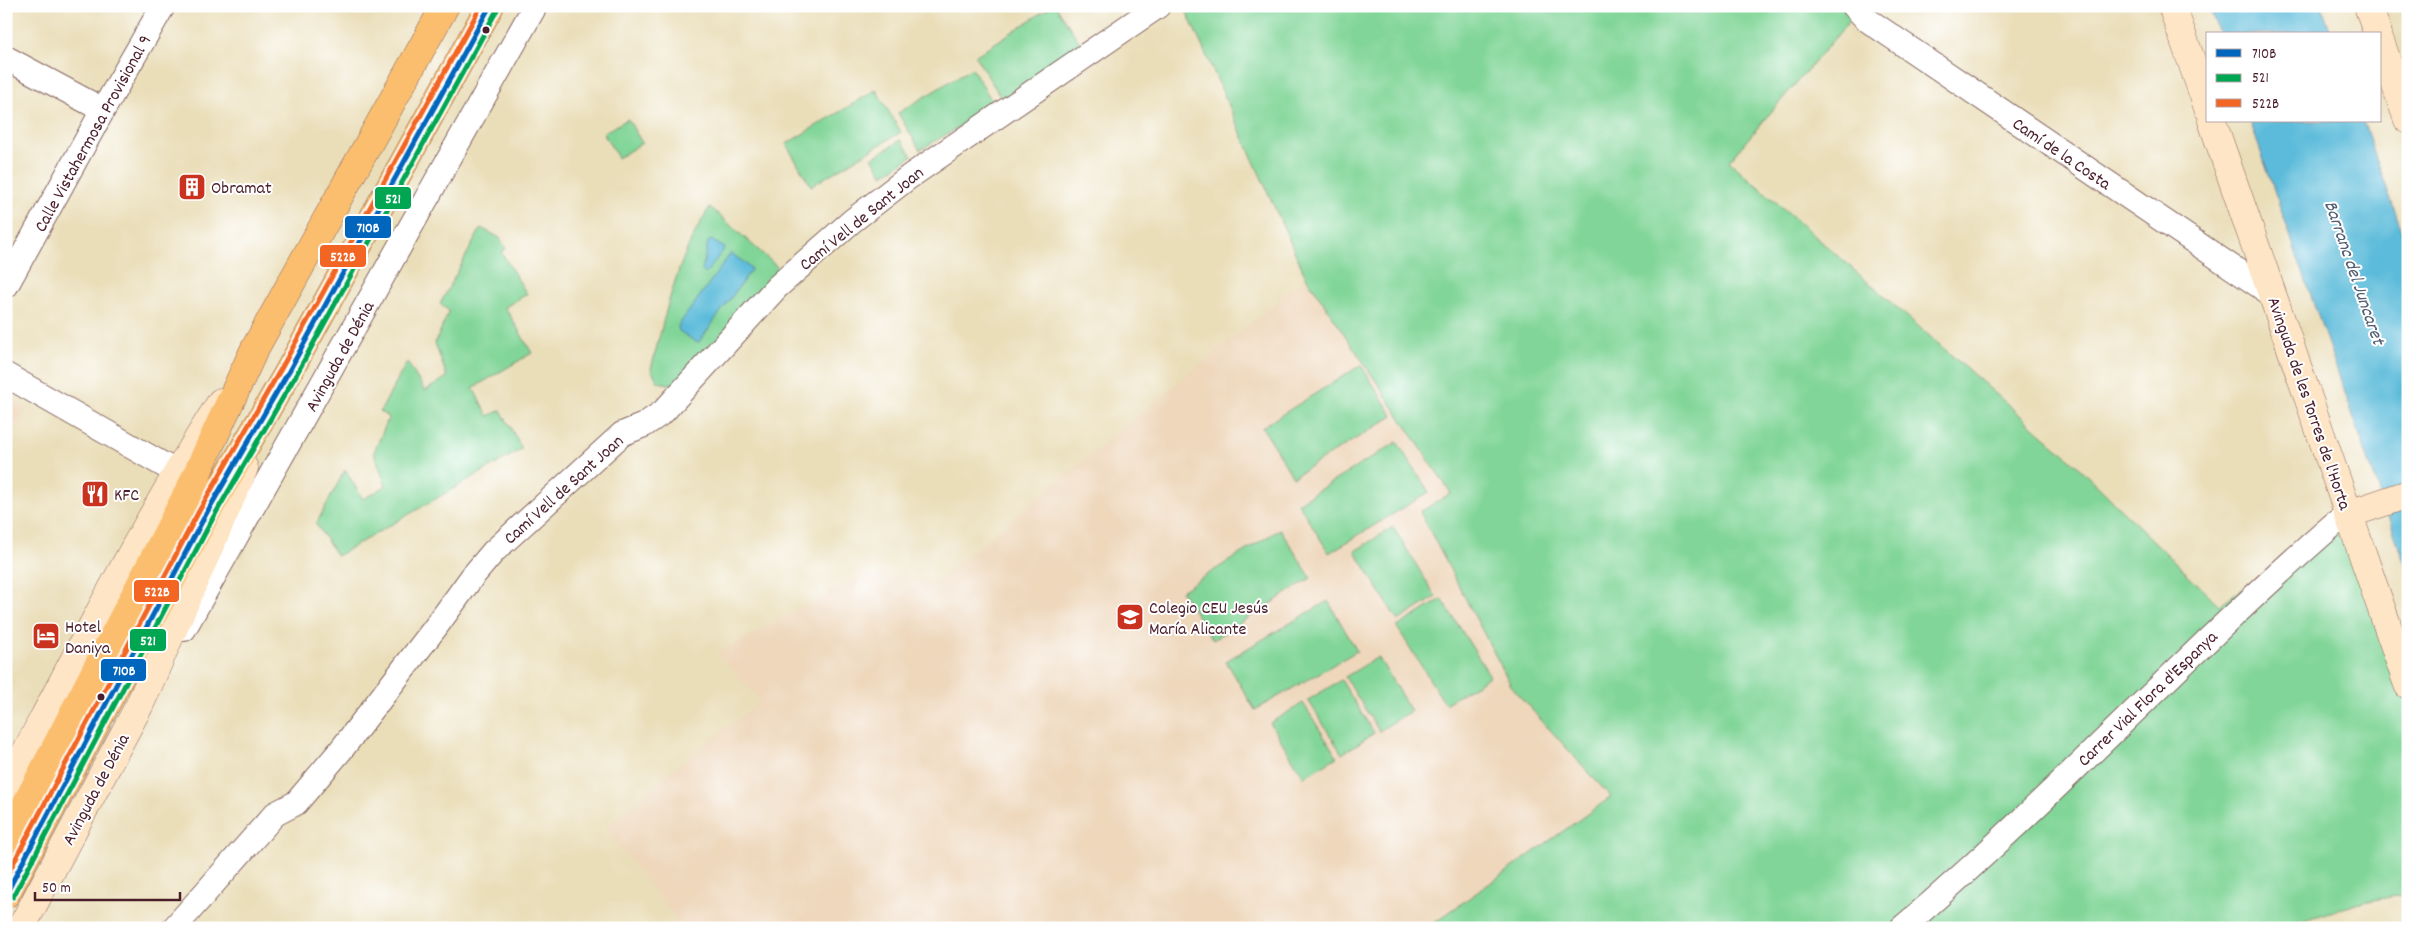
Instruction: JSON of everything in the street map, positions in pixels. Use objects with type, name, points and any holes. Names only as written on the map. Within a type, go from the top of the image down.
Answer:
[{"type":"main road","points":[[6,790],[176,472],[254,350],[444,6]]},
{"type":"main road","name":"Avinguda de Dénia","points":[[6,894],[206,514],[288,371],[490,6]]},
{"type":"main road","points":[[2172,6],[2206,102]]},
{"type":"main road","points":[[2368,6],[2377,32]]},
{"type":"main road","points":[[2382,47],[2408,120]]},
{"type":"main road","name":"Avinguda de les Torres de l'Horta","points":[[2212,122],[2408,685]]},
{"type":"main road","points":[[6,843],[190,489],[254,350]]},
{"type":"main road","name":"Avinguda de Dénia","points":[[30,921],[140,704],[288,371]]},
{"type":"main road","name":"Carrer Vial Flora d'Espanya","points":[[2349,514],[2408,494]]},
{"type":"street","name":"Calle Vistahermosa Provisional 9","points":[[6,286],[163,6]]},
{"type":"street","name":"Avinguda de Dénia","points":[[140,704],[216,574],[535,6]]},
{"type":"street","name":"Camí Vell de Sant Joan","points":[[174,928],[275,814],[296,803],[341,750],[435,628],[472,576],[494,551],[622,434],[644,425],[663,412],[777,287],[852,220],[909,177],[1158,6]]},
{"type":"street","name":"Camí de la Costa","points":[[1854,6],[1866,19],[2273,295]]},
{"type":"street","points":[[6,58],[103,110]]},
{"type":"street","points":[[6,375],[176,472]]},
{"type":"street","name":"Carrer Vial Flora d'Espanya","points":[[1902,928],[2025,815],[2256,593],[2334,524],[2349,514]]},
{"type":"shaded area","name":"Colegio CEU Jesús María Alicante","points":[[1306,277],[1452,493],[1420,512],[1513,689],[1611,797],[1427,928],[680,928],[671,912],[605,829],[669,773],[760,701],[717,653],[863,574],[939,580]]},
{"type":"shaded area","points":[[6,397],[26,408],[6,445]]},
{"type":"green space","points":[[1052,6],[1056,6],[1082,46],[1002,99],[975,56]]},
{"type":"green space","points":[[1184,6],[1853,6],[1858,11],[1729,161],[2068,457],[2219,605],[2349,514],[2408,685],[2408,894],[2367,901],[2277,928],[1427,928],[1611,797],[1513,689],[1420,512],[1451,493],[1306,277]]},
{"type":"green space","points":[[972,68],[995,106],[920,150],[898,113]]},
{"type":"green space","points":[[876,90],[901,132],[811,186],[786,144]]},
{"type":"green space","points":[[628,119],[642,143],[618,158],[603,133]]},
{"type":"green space","points":[[901,140],[912,156],[883,175],[872,158]]},
{"type":"green space","points":[[710,207],[782,271],[674,385],[658,382],[651,369],[668,305],[689,246],[698,226]]},
{"type":"green space","points":[[481,228],[500,238],[506,249],[501,252],[527,294],[505,307],[532,353],[473,388],[488,416],[501,410],[522,449],[337,556],[316,524],[345,470],[363,499],[386,486],[374,452],[389,417],[380,412],[407,362],[425,391],[447,377],[435,343],[449,311],[440,304]]},
{"type":"green space","points":[[1361,365],[1393,416],[1293,477],[1262,427]]},
{"type":"green space","points":[[1397,442],[1429,492],[1329,553],[1298,503]]},
{"type":"green space","points":[[1393,527],[1436,597],[1398,621],[1355,551]]},
{"type":"green space","points":[[1280,529],[1311,578],[1213,640],[1181,591]]},
{"type":"green space","points":[[1442,599],[1490,676],[1445,704],[1397,627]]},
{"type":"green space","points":[[1328,601],[1357,651],[1255,710],[1226,661]]},
{"type":"green space","points":[[1378,657],[1411,711],[1379,731],[1345,677]]},
{"type":"green space","points":[[1341,680],[1374,733],[1342,754],[1308,700]]},
{"type":"green space","points":[[1303,703],[1337,757],[1304,777],[1270,723]]},
{"type":"water","points":[[2209,6],[2322,6],[2330,32],[2218,32]]},
{"type":"water","name":"Barranc del Juncaret","points":[[2250,122],[2363,122],[2408,248],[2408,573]]},
{"type":"water","points":[[711,240],[725,248],[705,274],[702,271],[708,242]]},
{"type":"water","points":[[731,253],[750,267],[751,270],[699,342],[696,342],[679,331],[678,326]]},
{"type":"transit line","name":"522B","points":[[6,877],[199,511],[282,367],[481,6]]},
{"type":"transit line","name":"710B","points":[[6,894],[206,514],[289,371],[490,6]]},
{"type":"transit line","name":"521","points":[[13,897],[213,518],[296,375],[497,10]]},
{"type":"place","name":"Obramat","points":[[192,187]]},
{"type":"place","name":"KFC","points":[[95,494]]},
{"type":"place","name":"Colegio CEU Jesús María Alicante","points":[[1130,617]]},
{"type":"place","name":"Hotel Daniya","points":[[46,636]]}]
